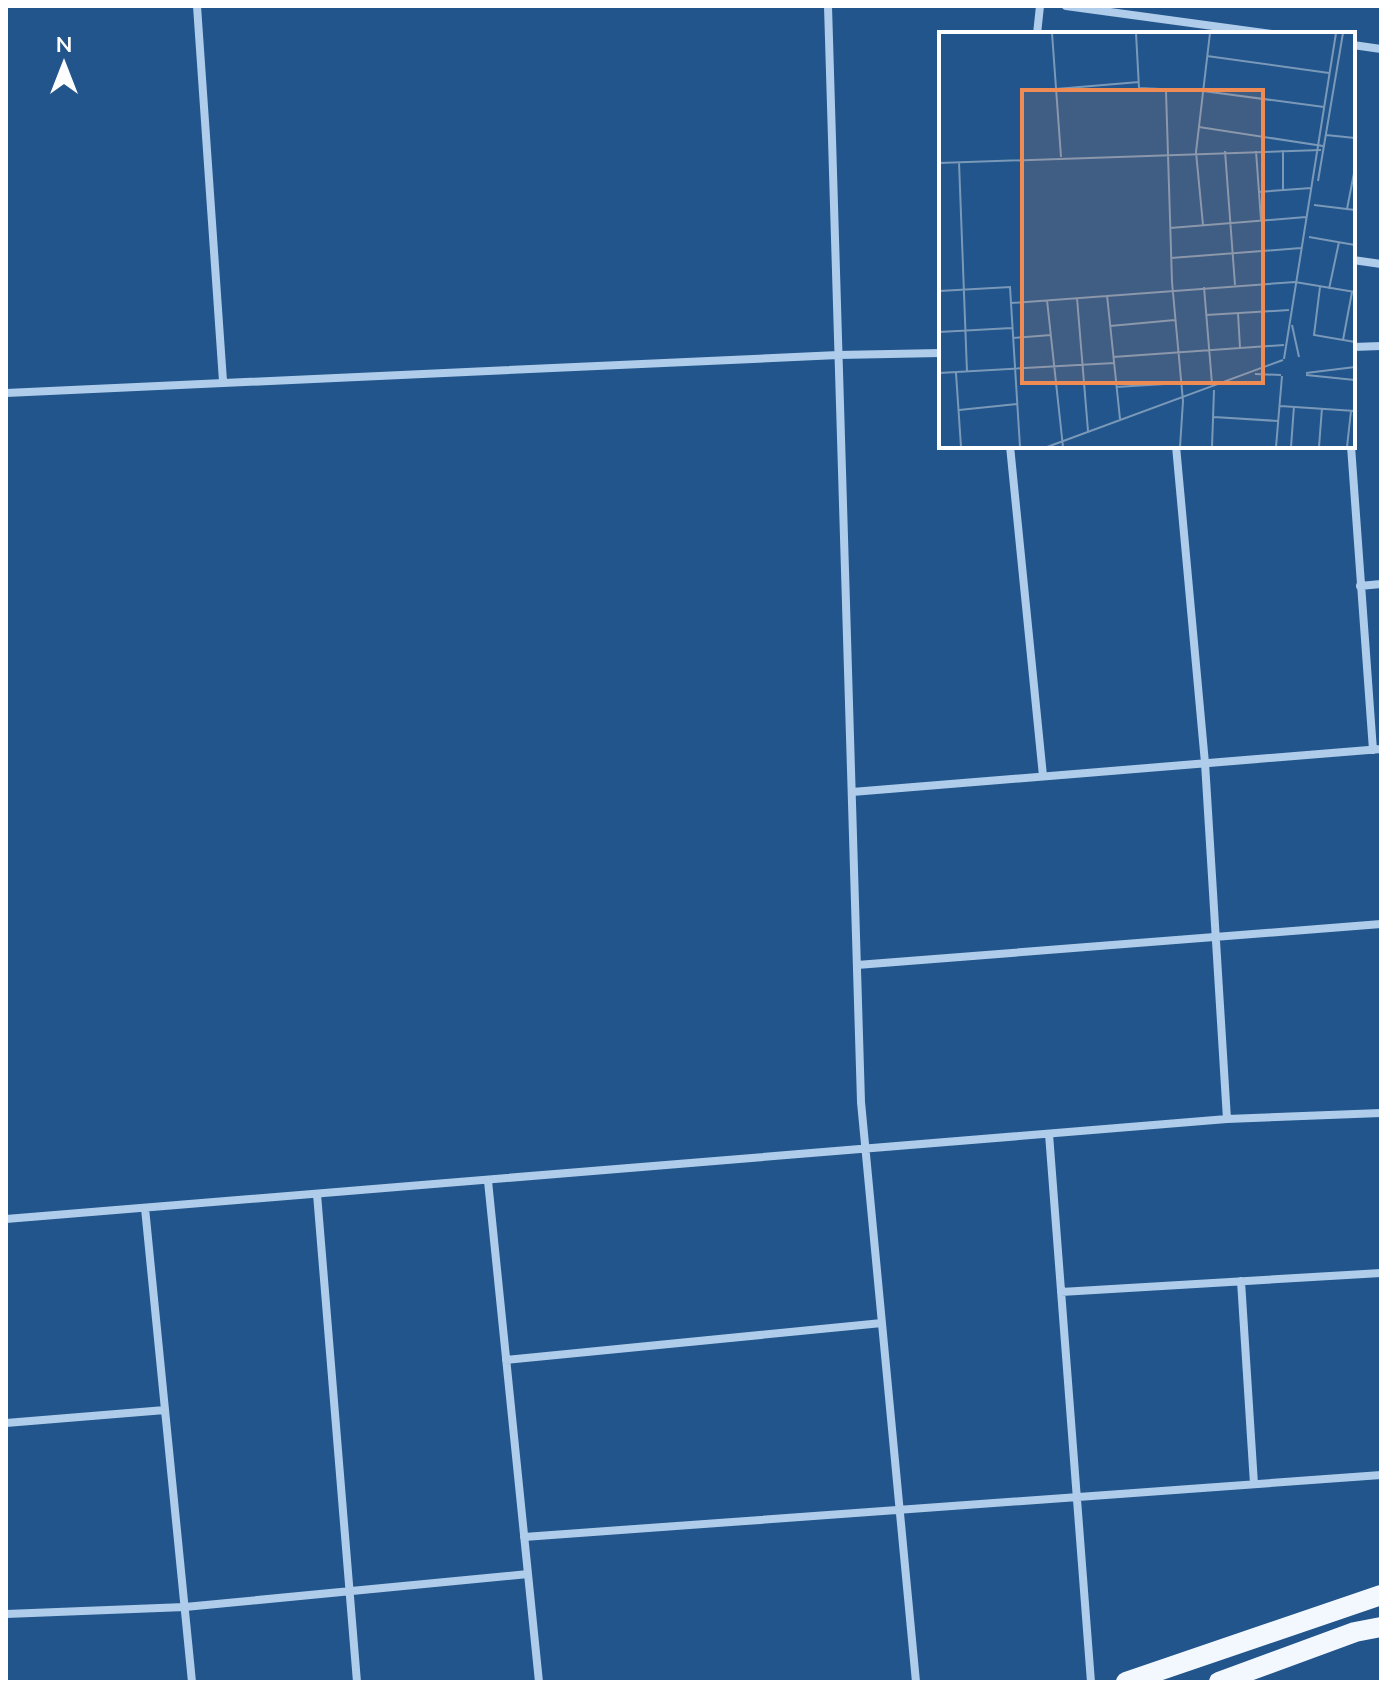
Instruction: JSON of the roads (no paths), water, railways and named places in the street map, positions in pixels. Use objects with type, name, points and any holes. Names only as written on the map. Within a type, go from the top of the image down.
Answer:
[{"type":"main road","points":[[1126,1682],[1381,1595]]},
{"type":"main road","points":[[1219,1682],[1355,1632],[1381,1627]]},
{"type":"street","points":[[197,6],[223,381]]},
{"type":"street","points":[[828,6],[861,1102],[916,1682]]},
{"type":"street","points":[[1037,32],[1040,6]]},
{"type":"street","points":[[1066,6],[1257,32]]},
{"type":"street","points":[[1355,45],[1381,49]]},
{"type":"street","points":[[1355,260],[1381,264]]},
{"type":"street","points":[[1355,347],[1381,346]]},
{"type":"street","points":[[6,393],[223,381],[939,353]]},
{"type":"street","points":[[1010,448],[1043,776]]},
{"type":"street","points":[[1176,448],[1205,763],[1227,1119]]},
{"type":"street","points":[[852,792],[1377,749],[1360,586],[1351,448]]},
{"type":"street","points":[[1360,586],[1381,584]]},
{"type":"street","points":[[857,965],[1381,924]]},
{"type":"street","points":[[6,1219],[1227,1119],[1381,1113]]},
{"type":"street","points":[[1049,1134],[1091,1682]]},
{"type":"street","points":[[488,1181],[539,1682]]},
{"type":"street","points":[[317,1194],[357,1682]]},
{"type":"street","points":[[145,1208],[192,1682]]},
{"type":"street","points":[[1061,1292],[1381,1273]]},
{"type":"street","points":[[1241,1281],[1254,1484]]},
{"type":"street","points":[[506,1360],[882,1323]]},
{"type":"street","points":[[6,1423],[165,1410]]},
{"type":"street","points":[[524,1537],[1381,1475]]},
{"type":"street","points":[[6,1614],[185,1607],[528,1574]]}]
